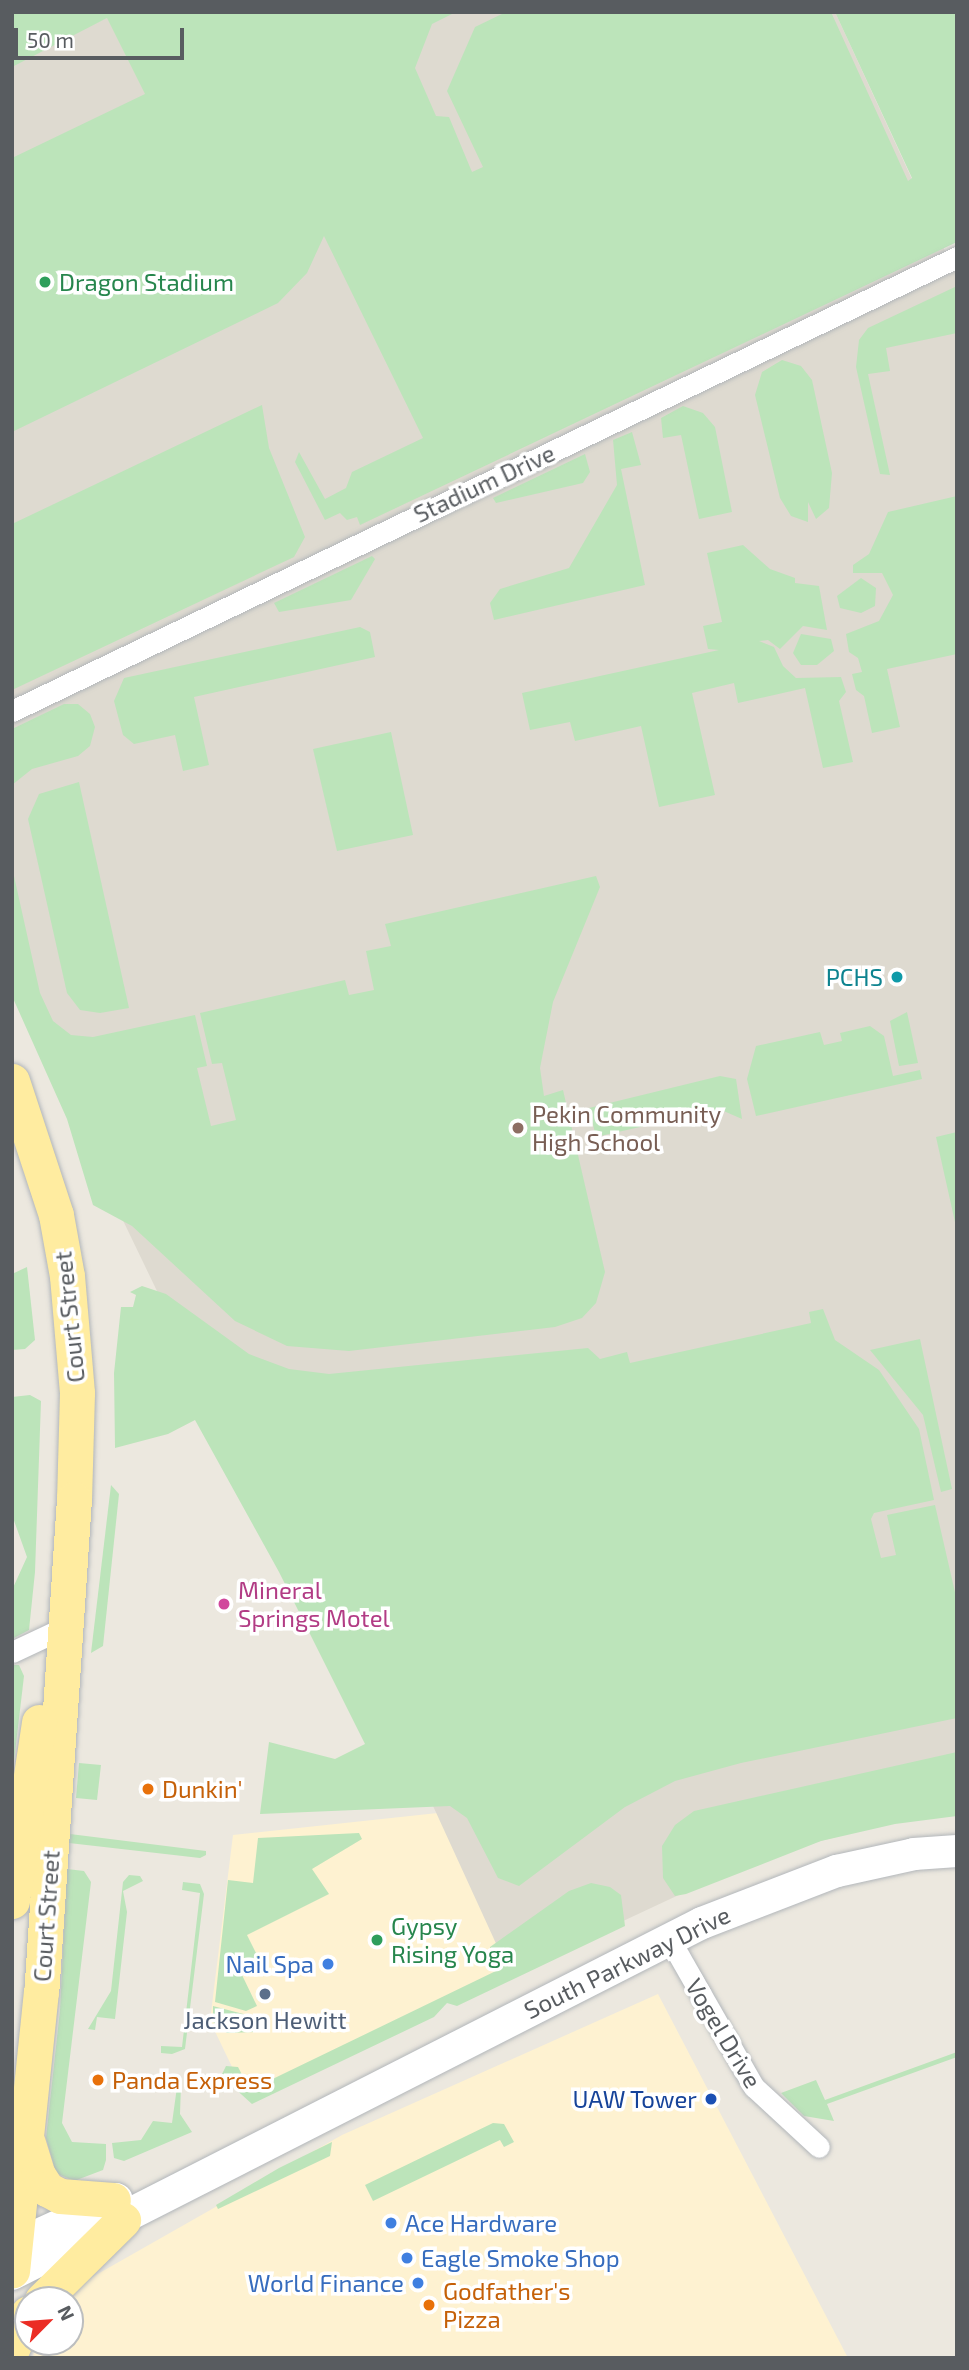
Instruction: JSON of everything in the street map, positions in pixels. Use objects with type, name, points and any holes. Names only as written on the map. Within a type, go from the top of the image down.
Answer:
[{"type":"main road","name":"Court Street","points":[[12,1081],[41,1159],[67,1276],[77,1393],[74,1499],[59,1630],[12,1901]]},
{"type":"main road","name":"Court Street","points":[[13,2259],[41,1991],[59,1630]]},
{"type":"main road","name":"South Parkway Drive","points":[[13,2259],[313,2119],[670,1940],[758,1899],[837,1871],[914,1854],[957,1851]]},
{"type":"main road","points":[[27,2135],[38,2175],[47,2189],[60,2196],[118,2210],[54,2286]]},
{"type":"street","name":"Stadium Drive","points":[[12,710],[957,257]]},
{"type":"street","points":[[12,1652],[59,1630]]},
{"type":"street","name":"Vogel Drive","points":[[670,1940],[754,2087],[819,2147]]},
{"type":"shaded area","name":"Pekin Community High School","points":[[119,12],[835,12],[957,277],[957,1806],[762,1856],[510,1974],[379,1688],[353,1698],[12,990],[12,64]]},
{"type":"shaded area","points":[[447,1812],[520,1966],[246,2096],[210,2021],[233,1835]]},
{"type":"shaded area","points":[[658,1994],[848,2358],[33,2358],[84,2356],[84,2286],[77,2286],[342,2135]]},
{"type":"green space","points":[[12,12],[456,12],[432,24],[415,68],[436,116],[449,117],[472,172],[483,167],[447,91],[475,27],[506,12],[831,12],[908,181],[912,178],[835,12],[957,12],[957,242],[360,525],[357,517],[347,520],[340,513],[325,520],[295,462],[299,452],[325,499],[346,488],[352,472],[423,438],[324,236],[307,273],[278,303],[12,432],[12,158],[145,94],[107,18],[12,67]]},
{"type":"green space","points":[[957,286],[957,333],[886,348],[890,371],[868,374],[890,475],[880,474],[856,367],[859,340],[868,328]]},
{"type":"green space","points":[[782,360],[801,366],[812,380],[832,473],[829,508],[816,519],[808,502],[808,522],[791,516],[780,498],[755,395],[762,372]]},
{"type":"green space","points":[[262,405],[269,448],[305,537],[294,557],[12,690],[12,524]]},
{"type":"green space","points":[[683,406],[703,413],[715,427],[732,512],[699,519],[681,435],[663,438],[661,418]]},
{"type":"green space","points":[[632,432],[641,465],[621,469],[645,585],[494,620],[490,603],[500,589],[569,568],[617,485],[613,440]]},
{"type":"green space","points":[[585,454],[590,472],[583,483],[496,503],[493,498]]},
{"type":"green space","points":[[957,496],[957,654],[887,669],[900,727],[872,733],[864,696],[856,690],[852,674],[862,672],[858,658],[849,652],[846,634],[879,621],[893,595],[882,573],[853,573],[853,565],[869,554],[888,512]]},
{"type":"green space","points":[[743,545],[770,569],[795,578],[795,583],[819,586],[827,630],[803,626],[780,649],[768,640],[759,641],[774,647],[783,666],[796,678],[841,677],[846,692],[839,701],[853,762],[823,768],[805,688],[738,703],[734,683],[692,693],[715,795],[659,807],[641,726],[575,741],[570,722],[530,730],[522,693],[719,650],[708,649],[703,626],[722,622],[707,553]]},
{"type":"green space","points":[[372,556],[375,559],[351,600],[279,612],[274,603]]},
{"type":"green space","points":[[861,578],[876,588],[875,606],[861,613],[840,608],[837,596]]},
{"type":"green space","points":[[360,627],[370,632],[375,657],[194,697],[209,765],[183,771],[175,735],[134,744],[123,735],[114,701],[124,678]]},
{"type":"green space","points":[[801,634],[831,639],[834,651],[817,665],[801,665],[793,653]]},
{"type":"green space","points":[[64,704],[78,704],[90,714],[95,727],[90,746],[78,756],[32,769],[12,785],[12,729]]},
{"type":"green space","points":[[391,732],[413,835],[337,851],[313,749]]},
{"type":"green space","points":[[79,782],[129,1008],[100,1013],[80,1010],[67,993],[28,819],[39,794]]},
{"type":"green space","points":[[12,867],[40,993],[53,1021],[71,1035],[93,1037],[195,1015],[207,1066],[197,1068],[211,1126],[236,1120],[222,1063],[212,1064],[200,1013],[345,980],[349,995],[374,990],[366,951],[391,946],[385,924],[596,876],[600,887],[553,1002],[540,1068],[544,1096],[563,1090],[605,1272],[596,1303],[582,1318],[555,1327],[349,1351],[287,1346],[235,1321],[132,1226],[93,1205],[67,1119],[12,996]]},
{"type":"green space","points":[[907,1012],[918,1063],[899,1066],[890,1021]]},
{"type":"green space","points":[[870,1026],[884,1036],[893,1076],[920,1070],[922,1079],[756,1116],[747,1079],[756,1046],[820,1032],[824,1045],[842,1041],[840,1033]]},
{"type":"green space","points":[[720,1076],[736,1079],[742,1119],[719,1109],[596,1137],[589,1108]]},
{"type":"green space","points":[[957,1132],[956,1191],[957,1231],[936,1137]]},
{"type":"green space","points":[[27,1267],[35,1340],[25,1349],[12,1350],[12,1274]]},
{"type":"green space","points":[[142,1286],[166,1294],[249,1354],[289,1369],[329,1374],[588,1348],[600,1359],[627,1352],[630,1363],[811,1323],[809,1312],[823,1309],[835,1340],[879,1370],[919,1429],[934,1500],[874,1513],[871,1519],[881,1558],[896,1555],[887,1515],[935,1505],[957,1601],[957,1718],[741,1763],[675,1781],[625,1807],[519,1886],[498,1878],[467,1818],[450,1806],[260,1814],[269,1742],[335,1759],[365,1744],[279,1572],[195,1420],[168,1434],[115,1448],[114,1373],[121,1307],[133,1307],[136,1295],[130,1292]]},
{"type":"green space","points":[[920,1339],[952,1489],[941,1492],[923,1415],[870,1350]]},
{"type":"green space","points":[[30,1395],[41,1401],[35,1572],[29,1630],[12,1639],[12,1590],[27,1557],[12,1515],[12,1397]]},
{"type":"green space","points":[[111,1485],[119,1494],[103,1646],[91,1653]]},
{"type":"green space","points":[[12,1665],[19,1665],[24,1676],[12,1778]]},
{"type":"green space","points":[[957,1752],[957,1816],[895,1824],[821,1841],[686,1894],[675,1896],[663,1878],[662,1846],[675,1825],[694,1811]]},
{"type":"green space","points":[[79,1763],[101,1765],[97,1800],[76,1798]]},
{"type":"green space","points":[[359,1833],[362,1839],[312,1869],[329,1894],[247,1935],[262,1965],[242,1975],[257,2006],[246,2011],[215,2002],[228,1880],[253,1883],[258,1838]]},
{"type":"green space","points":[[70,1834],[206,1851],[206,1855],[200,1858],[69,1843]]},
{"type":"green space","points":[[67,1869],[84,1871],[91,1882],[62,2123],[72,2142],[106,2144],[103,2170],[74,2181],[56,2173],[46,2138],[60,2010]]},
{"type":"green space","points":[[129,1875],[140,1876],[143,1881],[123,1891],[127,1912],[115,2019],[97,2017],[95,2030],[88,2029],[111,1991],[123,1882]]},
{"type":"green space","points":[[183,1882],[200,1884],[204,1894],[185,2049],[172,2054],[161,2053],[161,2046],[182,2047],[200,1893],[182,1890]]},
{"type":"green space","points":[[591,1883],[610,1887],[621,1895],[625,1926],[457,2006],[447,2003],[434,2017],[252,2104],[221,2076],[226,2066],[238,2067],[250,2090],[500,1969],[490,1947],[569,1891]]},
{"type":"green space","points":[[213,2006],[247,2015],[255,2032],[227,2033],[213,2022]]},
{"type":"green space","points":[[957,2052],[957,2057],[827,2104],[834,2121],[804,2116],[781,2093],[816,2080],[825,2100]]},
{"type":"green space","points":[[157,2078],[181,2085],[180,2114],[192,2132],[124,2161],[114,2158],[112,2143],[141,2140],[153,2121],[172,2123],[177,2087],[157,2084]]},
{"type":"green space","points":[[493,2123],[504,2124],[514,2142],[504,2147],[500,2140],[373,2201],[365,2185]]},
{"type":"green space","points":[[332,2142],[330,2156],[218,2209],[216,2205],[279,2168]]},
{"type":"place","name":"Dragon Stadium","points":[[45,282]]},
{"type":"place","name":"PCHS","points":[[897,977]]},
{"type":"place","name":"Pekin Community High School","points":[[518,1128]]},
{"type":"place","name":"Mineral Springs Motel","points":[[224,1604]]},
{"type":"place","name":"Dunkin'","points":[[148,1789]]},
{"type":"place","name":"Gypsy Rising Yoga","points":[[377,1940]]},
{"type":"place","name":"Nail Spa","points":[[328,1964]]},
{"type":"place","name":"Jackson Hewitt","points":[[265,1994]]},
{"type":"place","name":"Panda Express","points":[[98,2080]]},
{"type":"place","name":"UAW Tower","points":[[711,2099]]},
{"type":"place","name":"Ace Hardware","points":[[391,2223]]},
{"type":"place","name":"Eagle Smoke Shop","points":[[407,2258]]},
{"type":"place","name":"World Finance","points":[[418,2283]]},
{"type":"place","name":"Godfather's Pizza","points":[[429,2305]]}]
